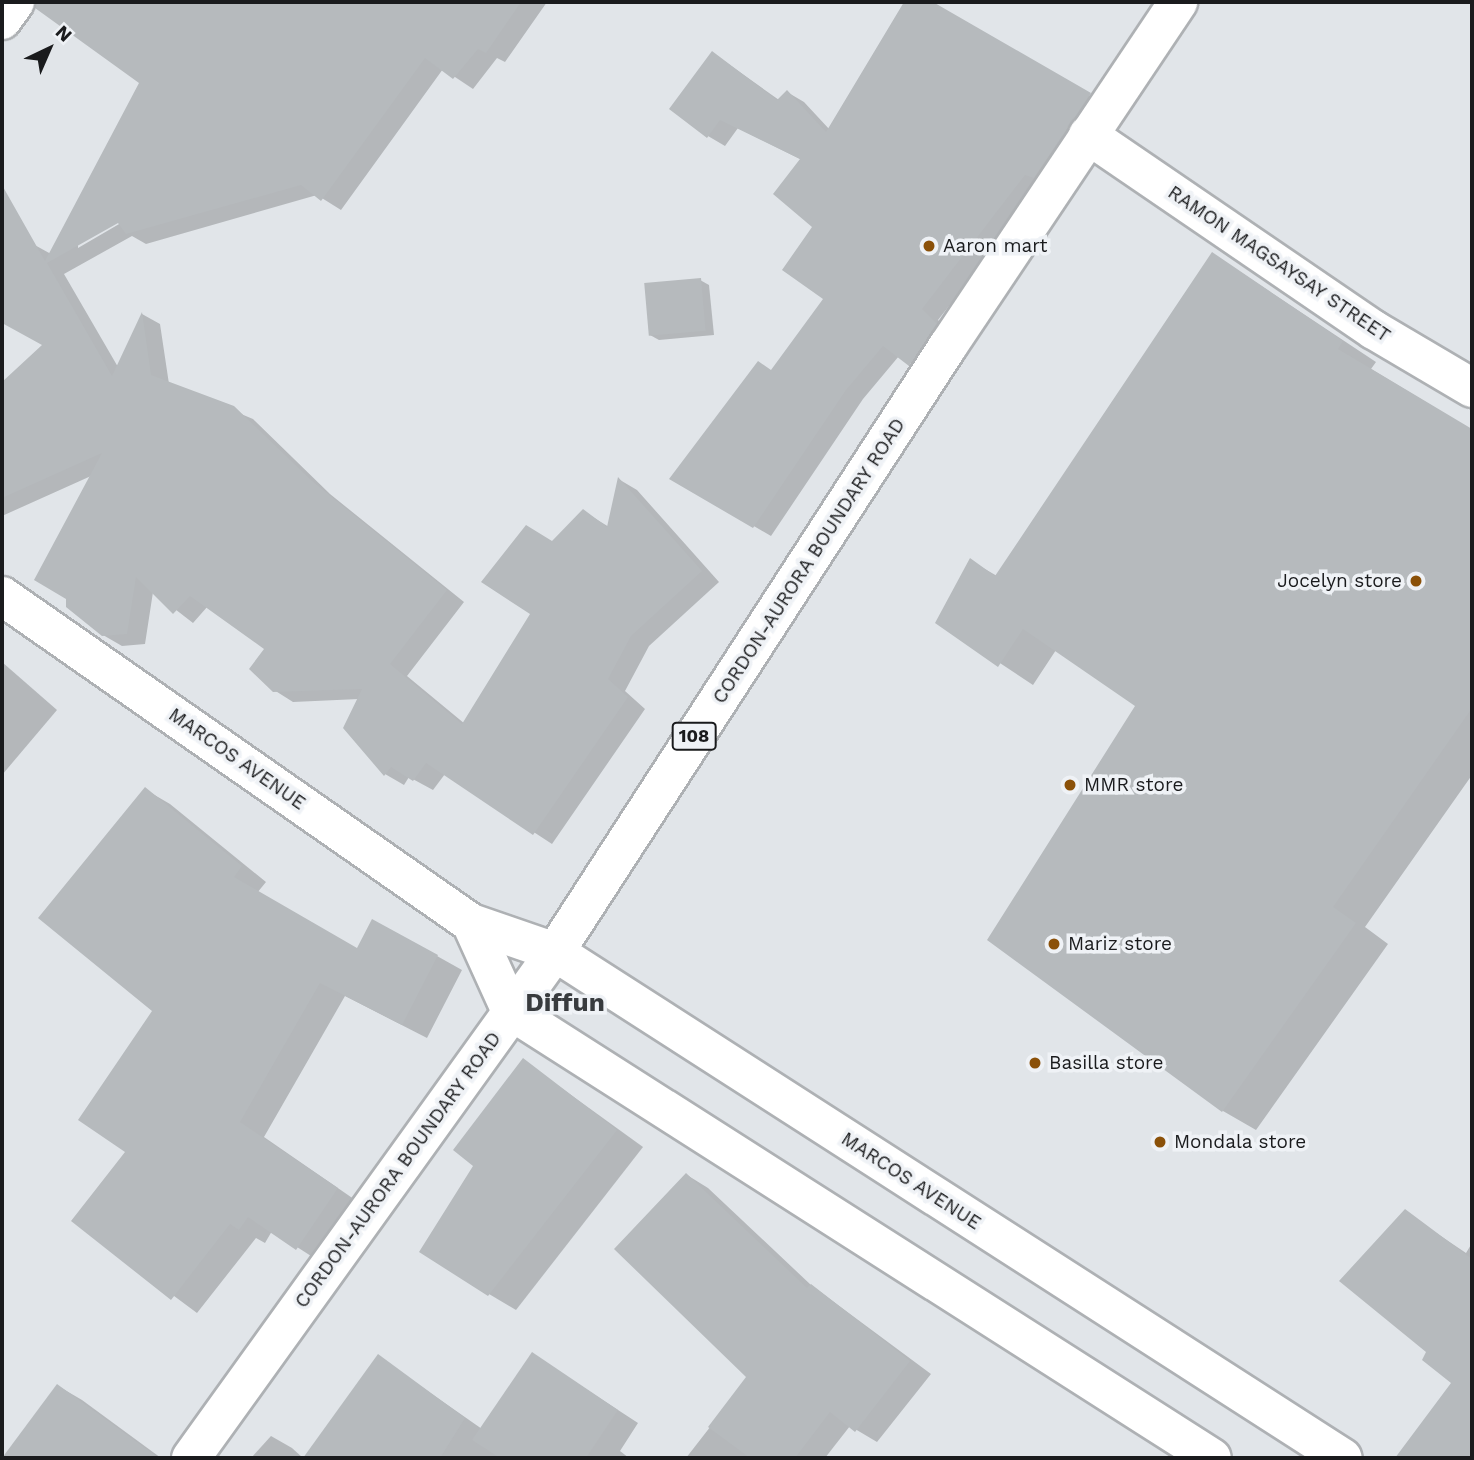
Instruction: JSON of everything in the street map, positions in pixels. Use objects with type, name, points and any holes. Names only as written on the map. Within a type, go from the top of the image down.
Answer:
[{"type":"main road","points":[[2,20],[15,2]]},
{"type":"main road","name":"CORDON-AURORA BOUNDARY ROAD","points":[[191,1458],[555,952],[1088,135],[1178,2]]},
{"type":"main road","name":"RAMON MAGSAYSAY STREET","points":[[1088,135],[1374,330],[1472,388]]},
{"type":"main road","name":"MARCOS AVENUE","points":[[2,596],[471,923],[555,952],[1343,1458]]},
{"type":"main road","name":"MARCOS AVENUE","points":[[471,923],[512,1010]]},
{"type":"main road","points":[[512,1010],[1212,1458]]},
{"type":"building","points":[[36,2],[521,2],[486,53],[478,49],[453,79],[425,58],[321,201],[301,185],[126,234],[118,223],[47,263],[112,376],[142,312],[151,375],[234,406],[312,481],[447,590],[390,664],[462,724],[530,614],[481,582],[526,525],[552,541],[583,509],[607,527],[618,477],[702,571],[631,636],[608,679],[628,697],[533,835],[426,763],[413,781],[391,767],[384,776],[343,728],[362,689],[273,692],[249,669],[264,649],[190,596],[173,614],[136,577],[127,634],[102,636],[66,607],[66,599],[34,580],[102,453],[2,498],[2,382],[42,345],[2,323],[2,185],[45,261],[139,83],[35,8]]},
{"type":"building","points":[[904,2],[933,2],[1091,93],[1034,178],[1025,175],[922,309],[937,324],[909,366],[883,346],[846,390],[753,528],[669,479],[758,361],[771,370],[823,299],[782,270],[812,227],[773,194],[800,159],[720,120],[707,138],[669,109],[712,51],[777,100],[787,90],[826,132]]},
{"type":"building","points":[[1212,252],[1343,341],[1338,349],[1472,429],[1472,708],[1333,907],[1356,923],[1222,1112],[987,940],[1135,706],[1023,629],[998,667],[935,623],[970,558],[995,576]]},
{"type":"building","points":[[701,278],[706,331],[649,336],[644,283]]},
{"type":"building","points":[[145,787],[242,866],[234,877],[357,948],[372,919],[438,955],[402,1025],[320,983],[240,1122],[338,1188],[296,1250],[248,1217],[239,1230],[230,1224],[171,1300],[71,1221],[125,1152],[78,1120],[152,1011],[38,918]]},
{"type":"building","points":[[523,1058],[617,1130],[488,1296],[419,1252],[473,1166],[453,1150]]},
{"type":"building","points":[[686,1173],[807,1288],[811,1284],[910,1361],[855,1432],[830,1412],[795,1458],[750,1458],[708,1427],[746,1377],[614,1249]]},
{"type":"building","points":[[1405,1209],[1472,1259],[1472,1458],[1395,1458],[1451,1383],[1422,1360],[1426,1352],[1339,1281]]},
{"type":"building","points":[[532,1352],[618,1410],[586,1458],[500,1458],[472,1440]]},
{"type":"building","points":[[378,1354],[465,1418],[440,1458],[303,1458]]},
{"type":"building","points":[[57,1384],[159,1458],[2,1458]]},
{"type":"place","name":"Aaron mart","points":[[929,246]]},
{"type":"place","name":"Jocelyn store","points":[[1416,581]]},
{"type":"place","name":"MMR store","points":[[1070,785]]},
{"type":"place","name":"Mariz store","points":[[1054,944]]},
{"type":"place","name":"Basilla store","points":[[1035,1063]]},
{"type":"place","name":"Mondala store","points":[[1160,1142]]},
{"type":"district","name":"Diffun","points":[[565,1003]]}]
